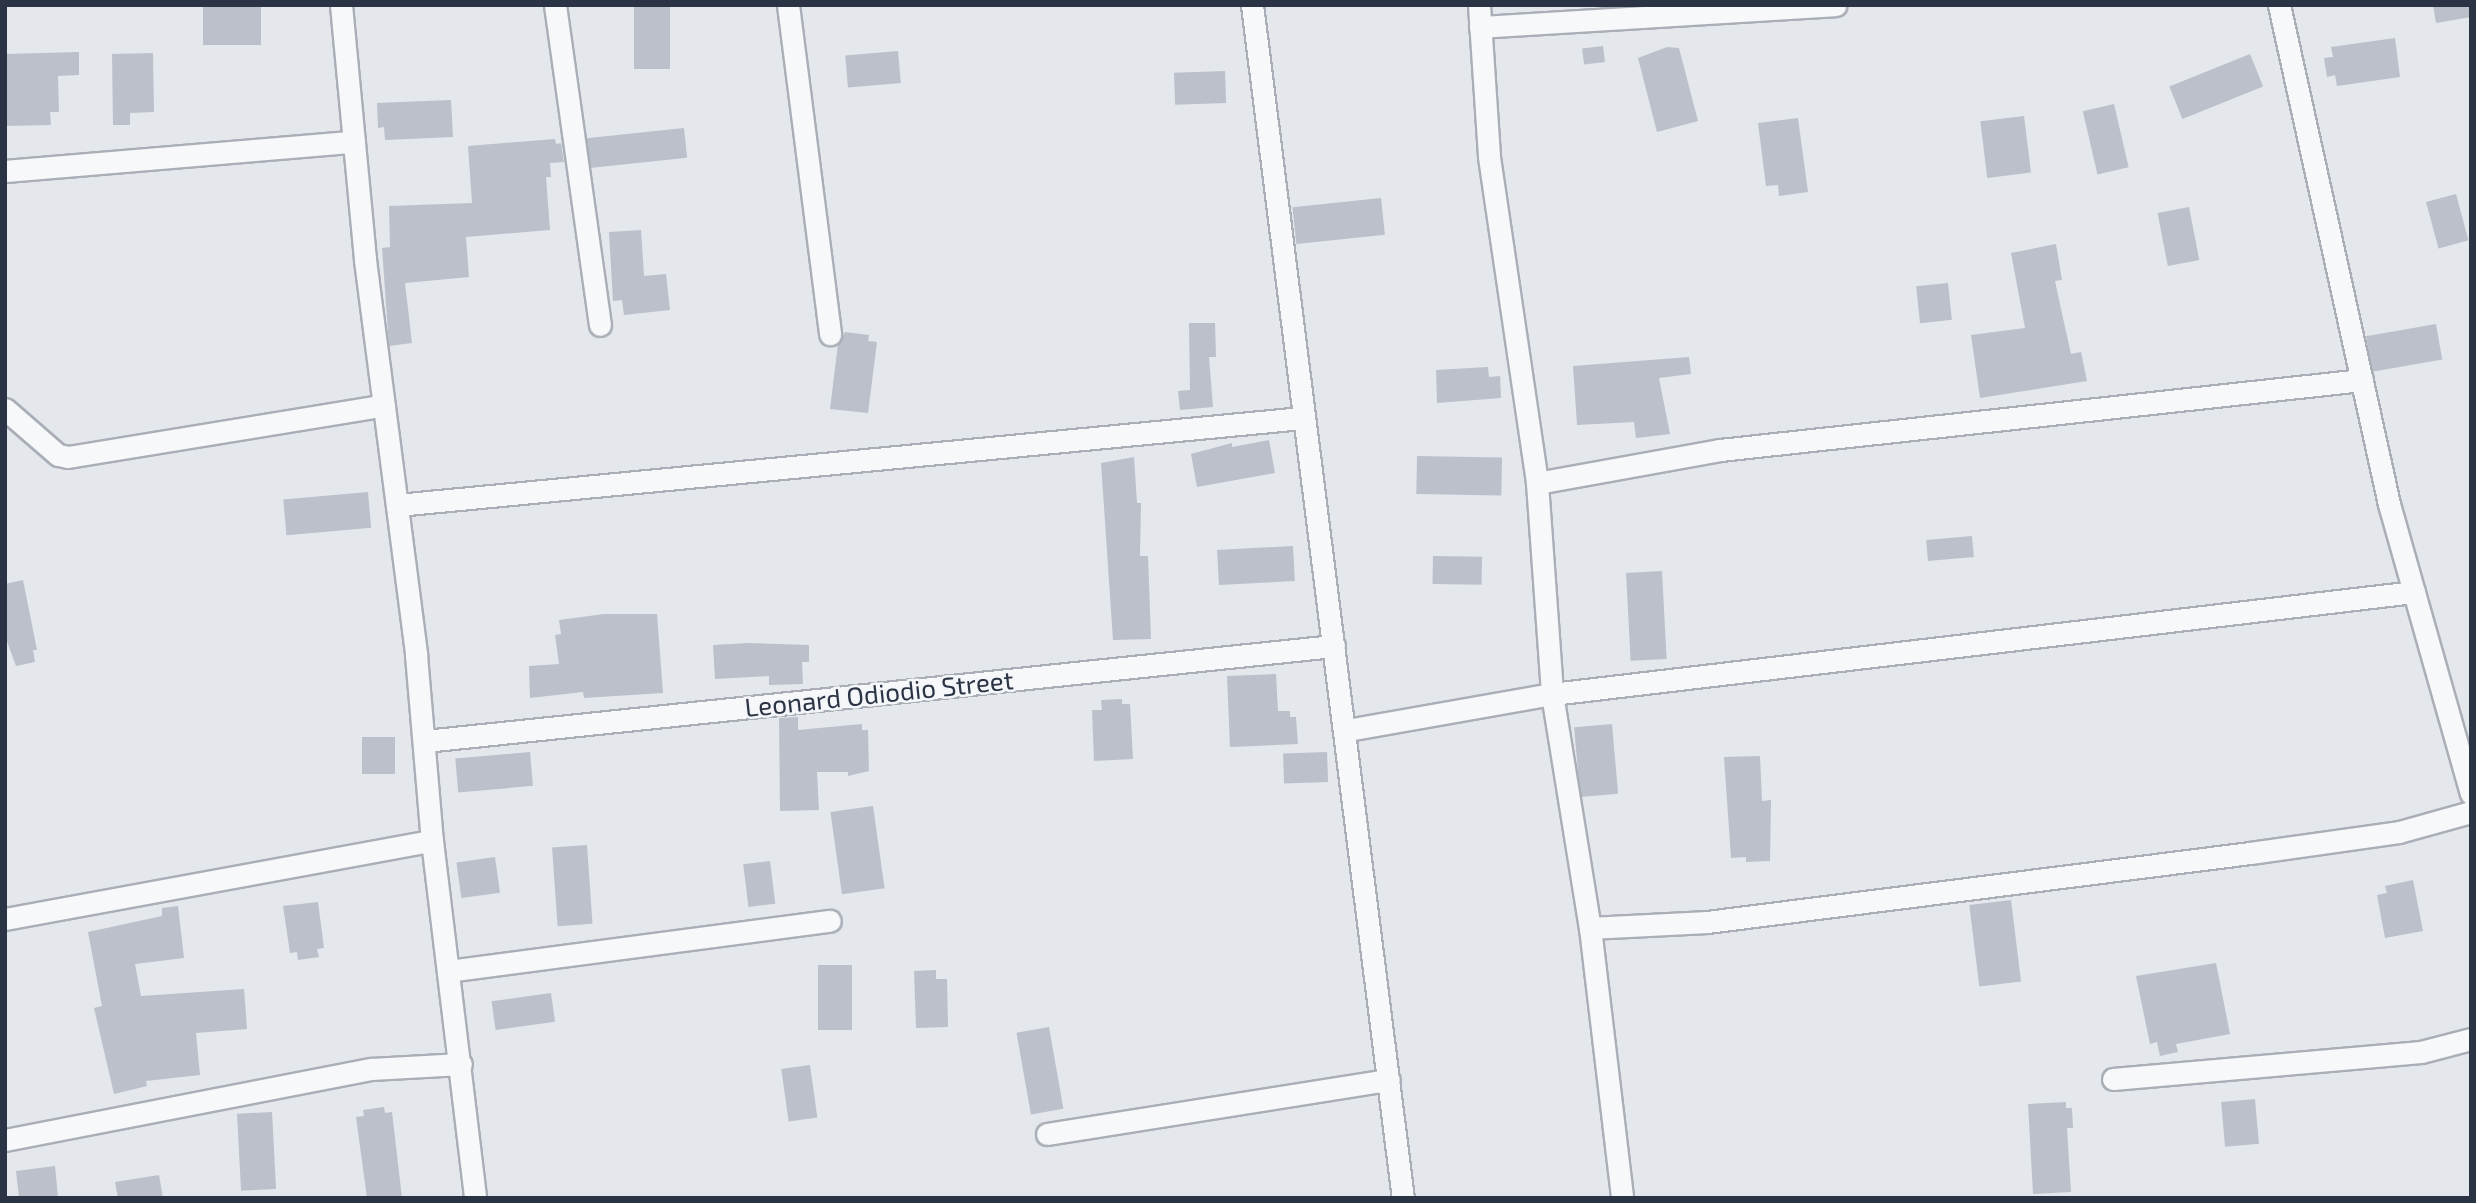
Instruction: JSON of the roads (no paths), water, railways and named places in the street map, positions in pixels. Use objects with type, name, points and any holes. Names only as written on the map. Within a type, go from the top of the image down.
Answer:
[{"type":"street","points":[[341,5],[384,405],[425,741],[432,841],[461,1063],[475,1198]]},
{"type":"street","points":[[555,5],[600,325]]},
{"type":"street","points":[[788,5],[830,334]]},
{"type":"street","points":[[1252,5],[1302,418],[1346,730],[1403,1198]]},
{"type":"street","points":[[1479,5],[1489,157],[1537,482],[1552,694],[1590,928],[1622,1198]]},
{"type":"street","points":[[1480,27],[1835,5]]},
{"type":"street","points":[[2278,5],[2362,380],[2414,592],[2471,794]]},
{"type":"street","points":[[5,171],[354,142]]},
{"type":"street","points":[[1537,482],[1720,450],[2362,380]]},
{"type":"street","points":[[5,409],[58,455],[68,457],[384,405]]},
{"type":"street","points":[[397,505],[1302,418]]},
{"type":"street","points":[[1346,730],[1552,694],[2414,592]]},
{"type":"street","name":"Leonard Odiodio Street","points":[[425,741],[1334,646]]},
{"type":"street","points":[[1590,928],[1707,922],[2264,851],[2399,832],[2471,812]]},
{"type":"street","points":[[5,919],[432,841]]},
{"type":"street","points":[[449,971],[830,921]]},
{"type":"street","points":[[2113,1079],[2421,1052],[2471,1039]]},
{"type":"street","points":[[5,1140],[371,1069],[461,1063]]},
{"type":"street","points":[[1047,1134],[1388,1080]]}]
